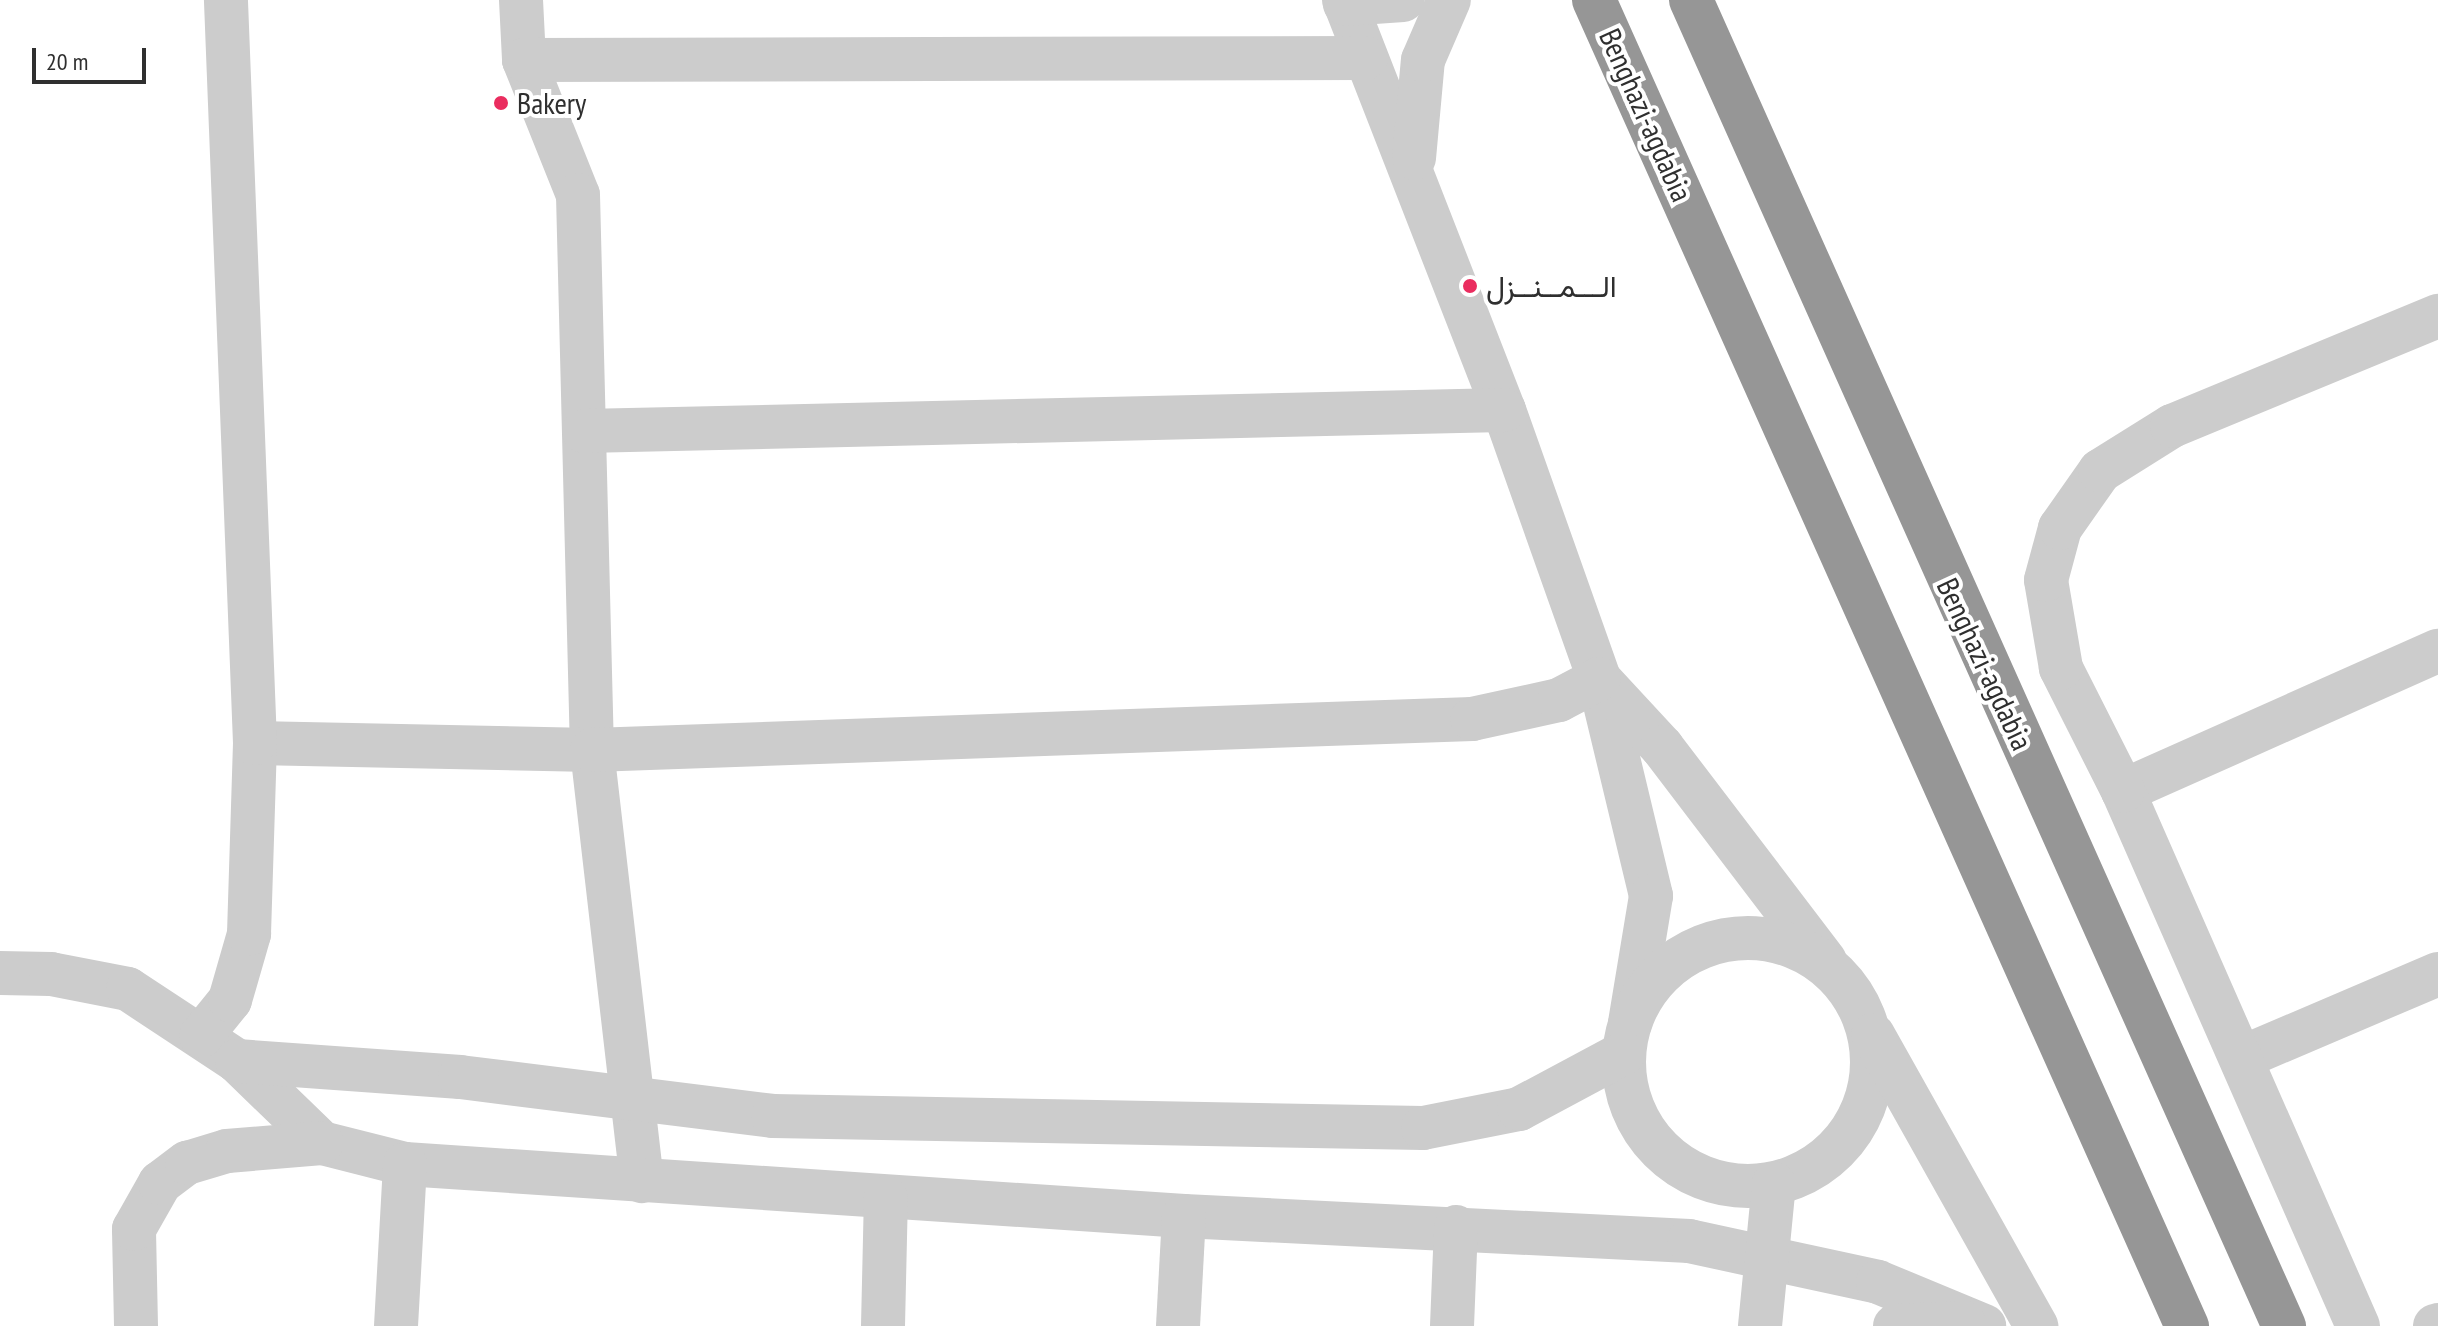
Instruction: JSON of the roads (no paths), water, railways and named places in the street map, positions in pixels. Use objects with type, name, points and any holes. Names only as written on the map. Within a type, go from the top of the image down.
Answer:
[{"type":"highway","name":"Benghazi-agdabia","points":[[1594,0],[2187,1326]]},
{"type":"highway","name":"Benghazi-agdabia","points":[[1691,0],[2284,1326]]},
{"type":"street","points":[[201,1036],[230,1000],[249,934],[255,743],[226,0]]},
{"type":"street","points":[[521,0],[524,60],[578,195],[592,750],[642,1181]]},
{"type":"street","points":[[1403,0],[1344,2],[1504,410],[1599,679],[1651,896],[1627,1038],[1636,1117],[1679,1166],[1708,1181],[1774,1184],[1826,1159],[1862,1114],[1871,1086],[1869,1029]]},
{"type":"street","points":[[1424,207],[1415,171],[1415,97],[1423,60],[1449,0]]},
{"type":"street","points":[[524,60],[1366,58]]},
{"type":"street","points":[[2358,1326],[2051,633],[2046,580],[2060,528],[2100,471],[2172,426],[2438,316]]},
{"type":"street","points":[[584,431],[1504,410]]},
{"type":"street","points":[[2123,791],[2438,651]]},
{"type":"street","points":[[255,743],[592,750],[1472,719],[1559,700],[1599,679]]},
{"type":"street","points":[[1599,679],[1662,747],[1847,985],[2036,1326]]},
{"type":"street","points":[[237,1061],[460,1077],[633,1103],[773,1116],[1423,1128],[1519,1109],[1627,1038],[1662,972],[1715,942],[1776,940],[1830,967]]},
{"type":"street","points":[[0,973],[95,979],[128,989],[237,1061],[322,1143]]},
{"type":"street","points":[[2241,1058],[2438,974]]},
{"type":"street","points":[[136,1326],[134,1229],[142,1205],[160,1183],[187,1163],[227,1151],[322,1143],[405,1164],[642,1181],[1184,1216],[1456,1227],[1689,1241],[1878,1282],[1983,1326]]},
{"type":"street","points":[[396,1326],[405,1164]]},
{"type":"street","points":[[1760,1326],[1774,1184]]},
{"type":"street","points":[[883,1326],[886,1198]]},
{"type":"street","points":[[1178,1326],[1184,1216]]},
{"type":"street","points":[[1452,1326],[1456,1227]]},
{"type":"street","points":[[1895,1326],[1941,1321],[1983,1326]]},
{"type":"place","name":"Bakery","points":[[501,103]]},
{"type":"place","name":"الـــمــنــزل","points":[[1470,286]]}]
